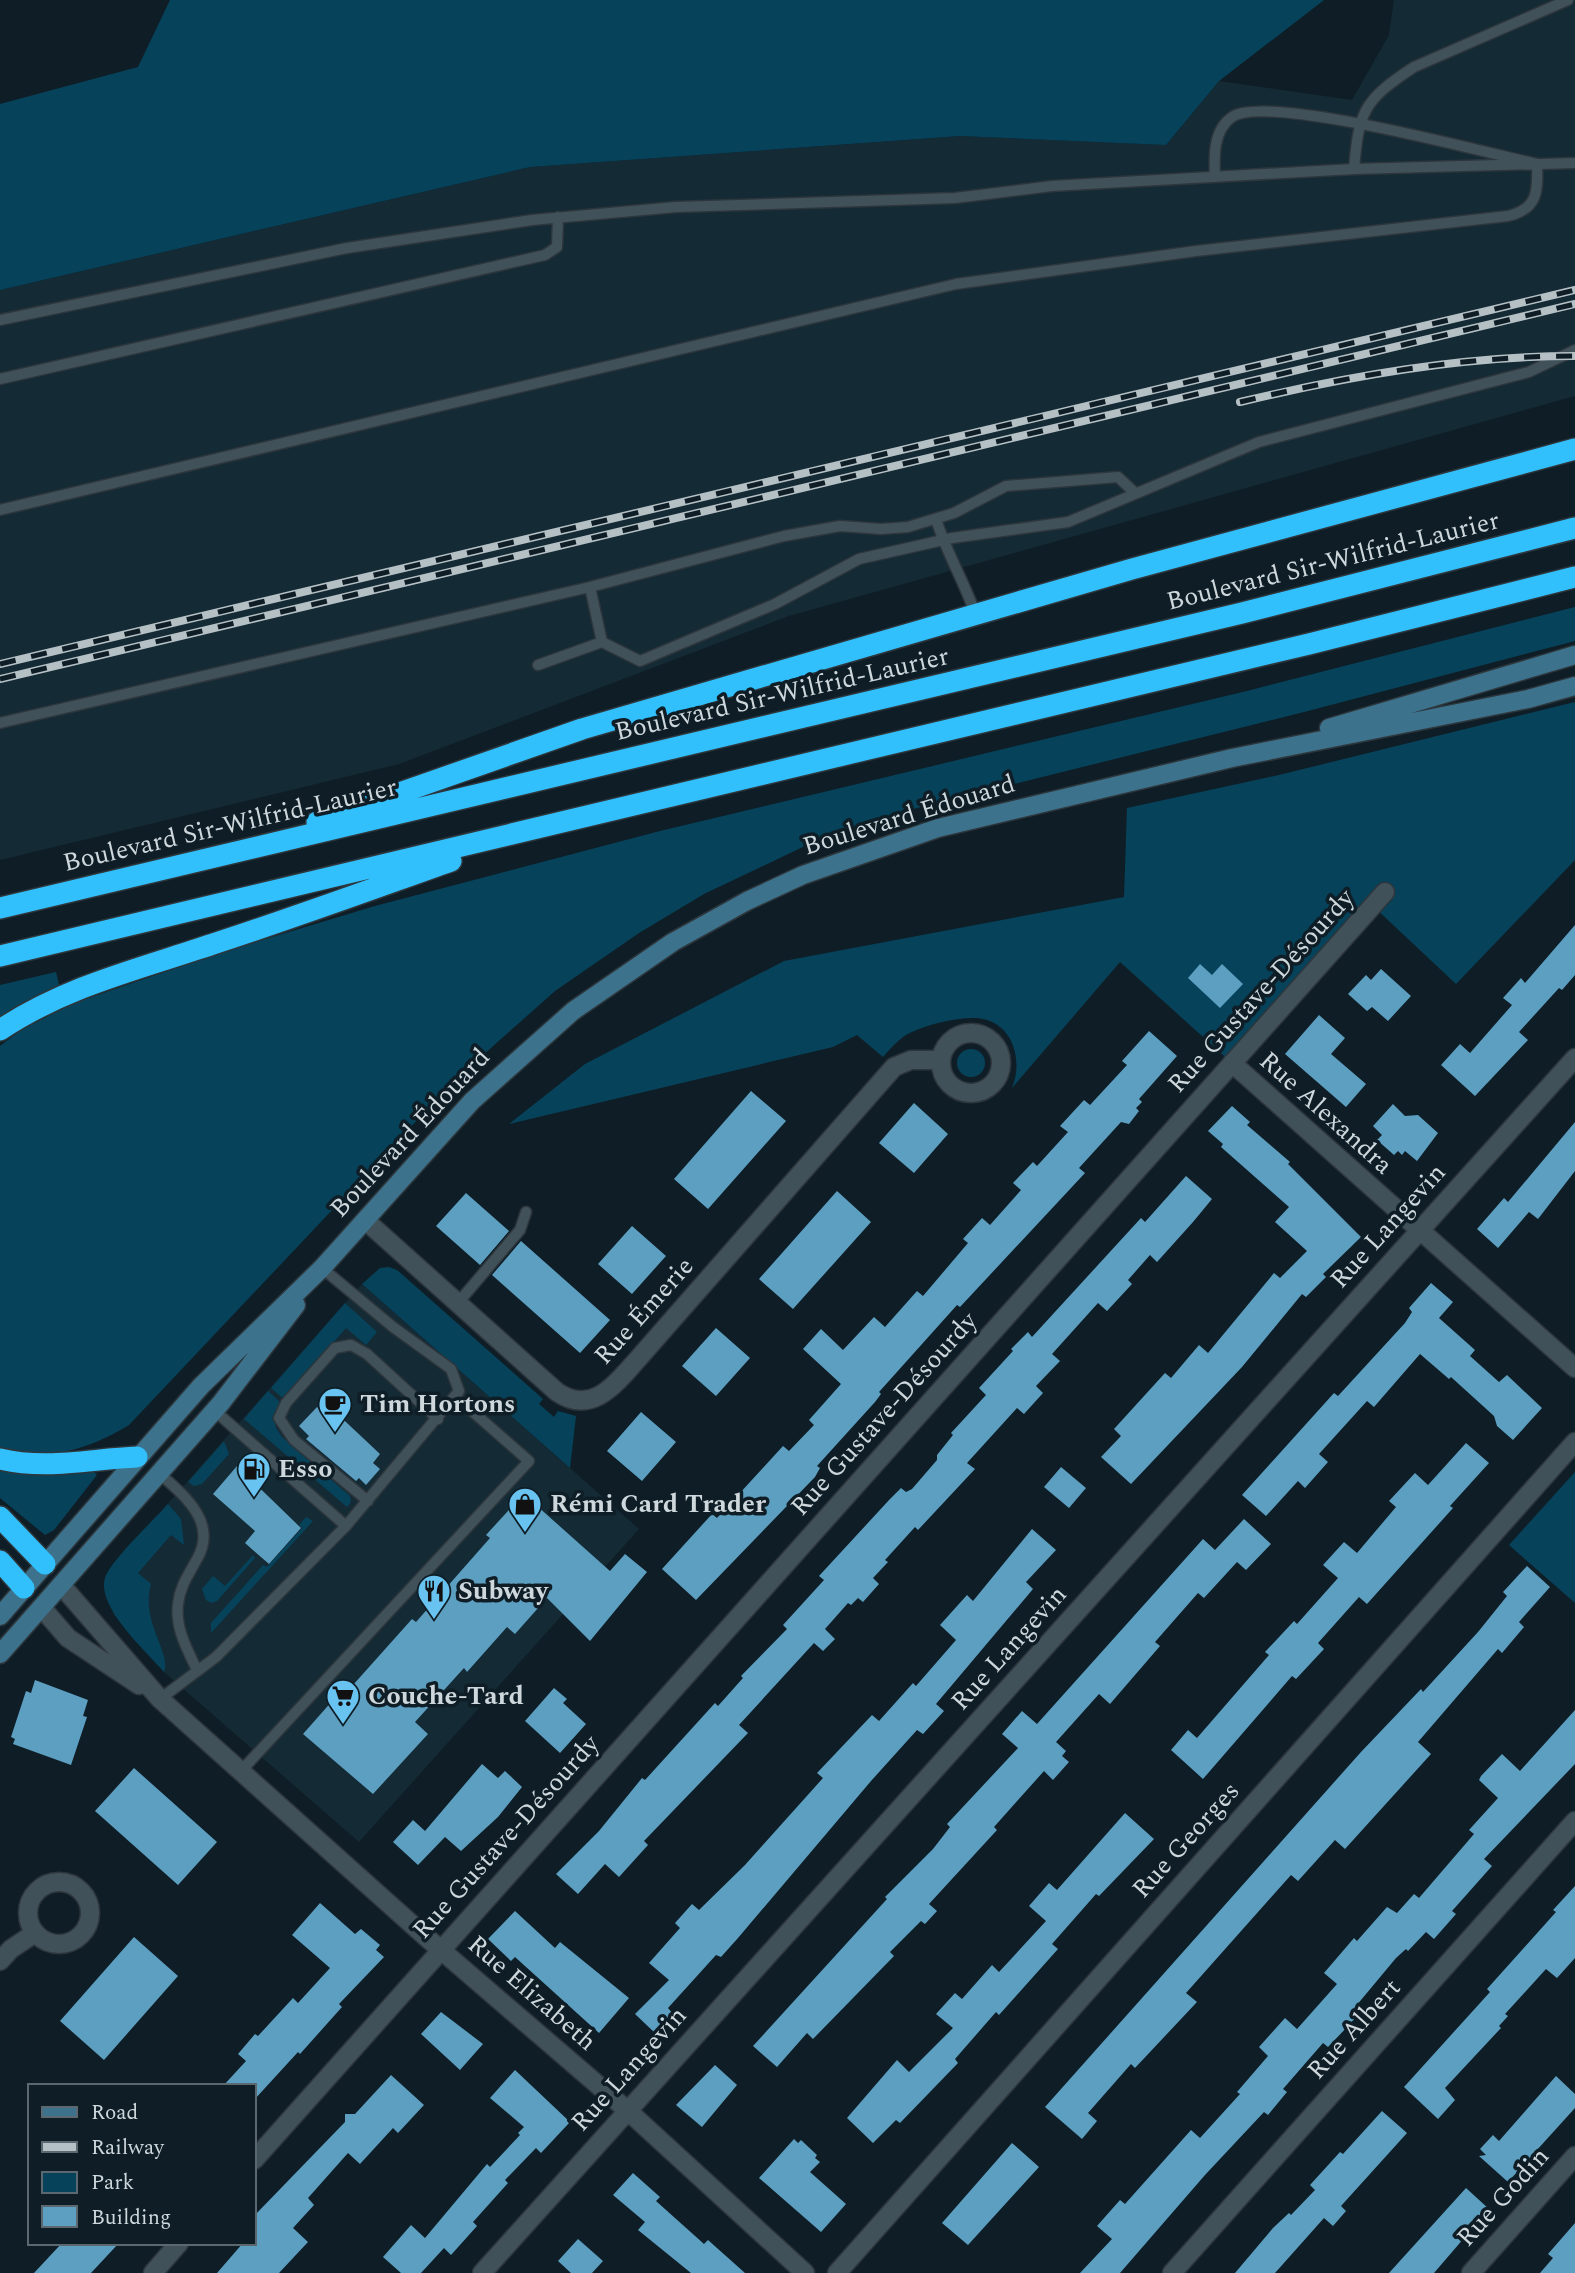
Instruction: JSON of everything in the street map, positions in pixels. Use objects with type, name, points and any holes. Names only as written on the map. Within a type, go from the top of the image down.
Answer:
[{"type":"highway","points":[[213,858],[582,729],[975,613],[1575,449]]},
{"type":"highway","name":"Boulevard Sir-Wilfrid-Laurier","points":[[0,908],[1205,622],[1575,528]]},
{"type":"highway","points":[[0,956],[1309,644],[1575,577]]},
{"type":"highway","points":[[0,1030],[33,1009],[90,983],[211,945],[565,821]]},
{"type":"highway","points":[[0,1459],[50,1465],[89,1459],[137,1457]]},
{"type":"highway","points":[[0,1517],[45,1564]]},
{"type":"highway","points":[[0,1561],[24,1588]]},
{"type":"street","name":"Boulevard Édouard","points":[[1232,758],[1575,655]]},
{"type":"street","name":"Boulevard Édouard","points":[[0,1654],[215,1411],[323,1268],[472,1101],[555,1026],[642,962],[747,901],[828,865],[938,828],[1232,758],[1528,699],[1575,686]]},
{"type":"street","name":"Rue Gustave-Désourdy","points":[[256,2158],[1385,892]]},
{"type":"street","name":"Rue Langevin","points":[[482,2273],[1575,1058]]},
{"type":"street","name":"Rue Émerie","points":[[365,1220],[562,1395],[581,1401],[600,1397],[637,1360],[894,1067],[911,1060],[941,1060]]},
{"type":"street","name":"Rue Alexandra","points":[[1232,1063],[1575,1368]]},
{"type":"street","name":"Boulevard Édouard","points":[[0,1616],[201,1386],[323,1268]]},
{"type":"street","name":"Rue Georges","points":[[837,2273],[1575,1442]]},
{"type":"street","points":[[45,1564],[62,1586]]},
{"type":"street","name":"Rue Elizabeth","points":[[62,1586],[160,1699],[441,1950],[627,2110],[805,2273]]},
{"type":"street","points":[[24,1588],[42,1608]]},
{"type":"street","name":"Rue Elizabeth","points":[[42,1608],[68,1637],[160,1699]]},
{"type":"street","name":"Rue Albert","points":[[1172,2273],[1575,1821]]},
{"type":"street","points":[[0,1961],[11,1949],[35,1933]]},
{"type":"street","name":"Rue Godin","points":[[1471,2273],[1575,2156]]},
{"type":"street","points":[[153,2273],[177,2245]]},
{"type":"lane","points":[[1354,169],[1359,124],[1367,106],[1377,94],[1414,67],[1568,0]]},
{"type":"lane","points":[[1215,177],[1214,154],[1223,126],[1241,113],[1267,110],[1359,124],[1537,164]]},
{"type":"lane","points":[[0,320],[347,248],[558,217],[676,207],[955,198],[1052,186],[1354,169],[1575,163]]},
{"type":"lane","points":[[0,510],[944,287],[1071,266],[1518,214],[1527,209],[1536,197],[1537,164]]},
{"type":"lane","points":[[0,379],[545,255],[557,247],[558,217]]},
{"type":"lane","points":[[538,665],[602,642],[640,661],[775,604],[859,559],[943,540],[1068,522],[1134,492],[1259,442],[1529,372],[1575,350]]},
{"type":"lane","points":[[0,723],[590,587],[784,536],[841,526],[897,528],[936,519],[988,494],[1020,484],[1118,477],[1134,492]]},
{"type":"lane","points":[[936,519],[943,540],[962,575],[975,613]]},
{"type":"lane","points":[[590,587],[602,642]]},
{"type":"lane","points":[[457,1304],[520,1230],[526,1212]]},
{"type":"lane","points":[[160,1699],[216,1657],[346,1526],[456,1397],[458,1384],[451,1369],[393,1327],[323,1268]]},
{"type":"lane","points":[[368,1501],[294,1440],[279,1418],[286,1403],[335,1348],[351,1345],[367,1354],[438,1419]]},
{"type":"lane","points":[[241,1771],[529,1461],[456,1397]]},
{"type":"lane","points":[[215,1411],[346,1526]]},
{"type":"lane","points":[[160,1475],[193,1504],[202,1525],[203,1545],[183,1583],[178,1606],[180,1630],[197,1670]]},
{"type":"shaded area","points":[[1394,0],[1575,0],[1575,396],[789,616],[399,764],[0,860],[0,290],[530,167],[960,136],[1166,145],[1219,81],[1352,100],[1389,35]]},
{"type":"shaded area","points":[[362,1284],[639,1529],[359,1842],[164,1672],[114,1615],[104,1588],[105,1578],[117,1561]]},
{"type":"green space","points":[[170,0],[1324,0],[1219,81],[1166,145],[960,136],[530,167],[0,290],[0,104],[138,67]]},
{"type":"green space","points":[[1575,607],[1575,641],[1304,712],[893,814],[807,845],[704,894],[639,933],[555,991],[455,1080],[129,1425],[99,1441],[67,1451],[34,1455],[0,1449],[0,1046],[21,1030],[74,1003],[229,950],[375,906],[660,831],[1247,691]]},
{"type":"green space","points":[[1575,702],[1575,860],[1456,984],[1373,906],[1232,1063],[1120,962],[1012,1088],[1015,1054],[1006,1033],[988,1020],[968,1018],[926,1026],[912,1032],[900,1039],[883,1057],[857,1035],[833,1047],[509,1124],[585,1064],[784,961],[1124,897],[1127,808],[1279,775]]},
{"type":"green space","points":[[56,972],[59,985],[0,1019],[0,985]]},
{"type":"green space","points":[[971,1049],[981,1053],[985,1063],[981,1073],[971,1077],[961,1073],[957,1063],[961,1053]]},
{"type":"green space","points":[[380,1268],[397,1270],[543,1399],[539,1404],[554,1417],[558,1411],[576,1416],[570,1468],[362,1284]]},
{"type":"green space","points":[[345,1303],[377,1332],[366,1345],[346,1328],[284,1399],[271,1388]]},
{"type":"green space","points":[[268,1391],[281,1403],[274,1416],[276,1428],[282,1437],[350,1496],[351,1502],[347,1507],[244,1419]]},
{"type":"green space","points":[[224,1441],[229,1454],[202,1484],[194,1486],[188,1482]]},
{"type":"green space","points":[[0,1469],[50,1475],[93,1470],[97,1475],[54,1530],[45,1535],[0,1498]]},
{"type":"green space","points":[[1575,1472],[1575,1603],[1509,1545]]},
{"type":"green space","points":[[168,1504],[181,1519],[184,1545],[171,1535],[138,1573],[151,1584],[150,1611],[164,1656],[164,1672],[115,1615],[104,1590],[105,1578],[115,1561]]},
{"type":"green space","points":[[306,1517],[313,1521],[211,1633],[211,1623],[263,1565],[267,1567],[302,1528],[299,1525]]},
{"type":"green space","points":[[253,1555],[255,1558],[217,1601],[211,1603],[206,1600],[202,1589],[213,1576],[225,1586]]},
{"type":"building","points":[[1575,925],[1575,975],[1562,990],[1559,988],[1519,1032],[1528,1040],[1475,1096],[1441,1065],[1460,1044],[1470,1053],[1512,1005],[1503,998],[1521,978],[1525,983]]},
{"type":"building","points":[[1200,964],[1212,975],[1222,964],[1243,984],[1220,1008],[1188,978]]},
{"type":"building","points":[[1381,969],[1411,996],[1388,1021],[1372,1007],[1367,1011],[1348,994],[1366,975],[1371,980]]},
{"type":"building","points":[[1319,1015],[1345,1038],[1331,1054],[1366,1084],[1346,1107],[1285,1054]]},
{"type":"building","points":[[1149,1031],[1177,1056],[1139,1099],[1142,1102],[1136,1108],[1139,1111],[1129,1124],[1121,1122],[1079,1168],[1085,1173],[960,1307],[957,1305],[817,1466],[820,1468],[815,1477],[696,1600],[662,1569],[712,1514],[717,1518],[783,1446],[789,1451],[814,1425],[809,1420],[841,1384],[803,1349],[821,1329],[843,1350],[874,1317],[885,1327],[917,1291],[923,1296],[968,1243],[963,1239],[982,1218],[990,1225],[1021,1190],[1013,1183],[1033,1162],[1037,1166],[1068,1132],[1060,1126],[1084,1100],[1090,1105],[1127,1065],[1122,1061]]},
{"type":"building","points":[[751,1091],[786,1121],[708,1209],[674,1179]]},
{"type":"building","points":[[914,1103],[948,1134],[914,1173],[879,1143]]},
{"type":"building","points":[[1393,1104],[1405,1116],[1418,1115],[1438,1133],[1417,1161],[1405,1151],[1402,1155],[1398,1151],[1394,1155],[1377,1140],[1382,1135],[1373,1126]]},
{"type":"building","points":[[1232,1106],[1250,1122],[1247,1125],[1290,1162],[1288,1164],[1361,1237],[1323,1274],[1326,1277],[1306,1297],[1302,1294],[1242,1367],[1131,1484],[1101,1457],[1121,1436],[1114,1429],[1165,1373],[1171,1378],[1199,1345],[1208,1353],[1274,1273],[1280,1278],[1307,1251],[1275,1222],[1289,1207],[1221,1147],[1223,1144],[1208,1131]]},
{"type":"building","points":[[1575,1122],[1575,1171],[1538,1219],[1529,1212],[1498,1248],[1477,1229],[1504,1198],[1508,1202]]},
{"type":"building","points":[[1186,1176],[1212,1199],[1193,1222],[1157,1262],[1150,1255],[1128,1280],[1132,1284],[1107,1311],[1098,1303],[1052,1354],[1060,1361],[1036,1386],[1043,1393],[1024,1414],[1017,1408],[967,1463],[975,1469],[918,1530],[915,1527],[885,1560],[888,1562],[873,1578],[879,1584],[863,1602],[858,1598],[851,1605],[848,1603],[825,1629],[835,1639],[823,1651],[814,1643],[739,1725],[748,1733],[644,1841],[648,1845],[619,1877],[605,1864],[578,1894],[556,1874],[599,1831],[642,1778],[645,1780],[715,1703],[718,1706],[743,1678],[741,1676],[787,1629],[783,1625],[824,1580],[819,1576],[890,1499],[901,1488],[906,1492],[912,1489],[937,1460],[937,1455],[953,1435],[951,1433],[986,1395],[979,1388],[1013,1351],[1011,1349],[1028,1332],[1032,1337],[1141,1218],[1145,1222]]},
{"type":"building","points":[[837,1191],[871,1222],[793,1309],[759,1279]]},
{"type":"building","points":[[466,1193],[509,1231],[480,1265],[436,1226]]},
{"type":"building","points":[[632,1226],[666,1256],[632,1294],[598,1264]]},
{"type":"building","points":[[521,1241],[610,1320],[580,1353],[492,1275]]},
{"type":"building","points":[[1431,1283],[1453,1302],[1439,1318],[1475,1350],[1470,1356],[1499,1382],[1507,1375],[1542,1408],[1513,1440],[1497,1426],[1494,1416],[1451,1377],[1449,1379],[1420,1354],[1374,1407],[1367,1401],[1319,1454],[1328,1462],[1305,1488],[1298,1481],[1266,1516],[1242,1495],[1334,1393],[1338,1396],[1405,1323],[1412,1312],[1409,1308]]},
{"type":"building","points":[[716,1328],[750,1358],[716,1396],[682,1366]]},
{"type":"building","points":[[317,1407],[324,1414],[330,1407],[380,1454],[373,1463],[380,1469],[366,1485],[359,1478],[356,1481],[306,1439],[309,1436],[299,1426]]},
{"type":"building","points":[[641,1412],[676,1442],[642,1481],[607,1451]]},
{"type":"building","points":[[1466,1443],[1489,1463],[1450,1506],[1453,1508],[1367,1604],[1359,1597],[1318,1643],[1324,1649],[1296,1679],[1292,1676],[1203,1779],[1171,1750],[1188,1730],[1197,1738],[1269,1655],[1265,1652],[1294,1621],[1297,1624],[1338,1578],[1323,1565],[1344,1542],[1357,1553],[1396,1507],[1389,1501],[1415,1473],[1428,1485]]},
{"type":"building","points":[[237,1466],[301,1528],[269,1564],[245,1543],[255,1531],[213,1494]]},
{"type":"building","points":[[1061,1467],[1086,1488],[1069,1508],[1044,1487]]},
{"type":"building","points":[[527,1490],[540,1502],[536,1505],[610,1571],[625,1554],[647,1572],[590,1641],[547,1598],[515,1634],[507,1627],[467,1672],[464,1668],[415,1722],[428,1734],[373,1794],[303,1734],[349,1682],[353,1685],[412,1619],[416,1622],[490,1538],[486,1535]]},
{"type":"building","points":[[1244,1519],[1271,1544],[1246,1570],[1237,1562],[1204,1598],[1198,1593],[1155,1642],[1160,1646],[1110,1704],[1099,1694],[1056,1742],[1066,1751],[1062,1756],[1069,1762],[1053,1780],[1044,1771],[994,1827],[997,1830],[929,1904],[937,1911],[925,1924],[921,1921],[890,1952],[894,1956],[813,2039],[807,2033],[777,2067],[753,2046],[887,1899],[885,1897],[933,1849],[950,1827],[947,1824],[1018,1748],[1002,1734],[1022,1711],[1037,1724],[1203,1539],[1215,1550]]},
{"type":"building","points":[[1032,1529],[1056,1550],[1026,1582],[1033,1589],[936,1704],[944,1711],[923,1734],[917,1730],[871,1781],[738,1938],[721,1957],[716,1955],[668,2008],[673,2014],[655,2033],[635,2014],[669,1980],[649,1963],[680,1928],[675,1923],[692,1904],[699,1910],[745,1865],[823,1778],[817,1773],[872,1715],[879,1721],[913,1683],[916,1686],[956,1640],[940,1625],[967,1595],[973,1601]]},
{"type":"building","points":[[1527,1566],[1550,1587],[1519,1622],[1524,1627],[1502,1653],[1498,1649],[1418,1742],[1431,1754],[1345,1849],[1335,1840],[1298,1881],[1291,1875],[1186,1993],[1197,2002],[1135,2068],[1131,2064],[1088,2113],[1097,2121],[1082,2139],[1045,2107],[1361,1752],[1421,1689],[1423,1692],[1478,1632],[1507,1596],[1503,1592]]},
{"type":"building","points":[[35,1680],[88,1700],[83,1716],[87,1717],[71,1765],[13,1744],[15,1739],[11,1737],[26,1691],[31,1693]]},
{"type":"building","points":[[554,1688],[567,1699],[563,1703],[586,1724],[560,1753],[525,1721]]},
{"type":"building","points":[[1575,1710],[1575,1764],[1484,1859],[1492,1866],[1452,1911],[1456,1914],[1434,1939],[1426,1932],[1408,1951],[1406,1949],[1396,1958],[1351,2012],[1356,2017],[1349,2025],[1328,2047],[1323,2043],[1283,2089],[1287,2092],[1268,2115],[1264,2112],[1120,2273],[1080,2273],[1112,2239],[1097,2226],[1120,2200],[1125,2204],[1191,2130],[1200,2138],[1240,2094],[1237,2092],[1268,2056],[1259,2047],[1285,2018],[1297,2029],[1337,1984],[1324,1973],[1354,1938],[1357,1941],[1387,1907],[1397,1913],[1414,1894],[1419,1898],[1474,1834],[1469,1830],[1498,1798],[1479,1780],[1481,1776],[1502,1754],[1520,1771]]},
{"type":"building","points":[[482,1764],[498,1778],[505,1771],[522,1787],[498,1817],[461,1851],[445,1837],[418,1865],[393,1842],[413,1820],[425,1831]]},
{"type":"building","points":[[134,1768],[217,1842],[178,1885],[95,1811]]},
{"type":"building","points":[[1125,1813],[1154,1839],[1099,1896],[1096,1894],[1052,1944],[1058,1949],[999,2015],[996,2012],[955,2059],[958,2063],[900,2123],[896,2120],[873,2143],[847,2118],[897,2060],[909,2072],[953,2028],[936,2014],[955,1993],[962,1999],[992,1965],[999,1972],[1046,1921],[1029,1906],[1049,1883],[1057,1890]]},
{"type":"building","points":[[1575,1886],[1575,1958],[1557,1978],[1546,1969],[1505,2014],[1508,2016],[1499,2026],[1501,2028],[1445,2088],[1455,2100],[1438,2119],[1404,2087],[1490,1992],[1487,1989],[1556,1912],[1553,1910]]},
{"type":"building","points":[[320,1903],[355,1934],[361,1929],[380,1945],[376,1950],[384,1957],[339,2004],[342,2007],[300,2054],[298,2052],[256,2098],[256,2084],[225,2084],[246,2061],[238,2054],[293,1998],[298,2003],[330,1968],[292,1935]]},
{"type":"building","points":[[515,1911],[555,1948],[560,1942],[629,1998],[599,2033],[515,1957],[511,1961],[488,1939]]},
{"type":"building","points":[[134,1937],[178,1976],[104,2060],[60,2021]]},
{"type":"building","points":[[441,2012],[483,2044],[460,2070],[421,2034]]},
{"type":"building","points":[[715,2065],[737,2085],[702,2127],[676,2105]]},
{"type":"building","points":[[515,2070],[570,2122],[541,2153],[536,2148],[505,2180],[508,2183],[473,2222],[477,2226],[451,2255],[444,2248],[421,2273],[401,2273],[383,2257],[411,2225],[425,2238],[487,2164],[490,2167],[520,2135],[518,2133],[524,2127],[490,2098]]},
{"type":"building","points":[[391,2075],[424,2105],[398,2133],[393,2128],[360,2164],[348,2153],[308,2198],[314,2205],[293,2228],[308,2242],[279,2273],[217,2273],[241,2245],[256,2245],[256,2214],[345,2122],[345,2114],[355,2114]]},
{"type":"building","points":[[1556,2076],[1575,2094],[1575,2108],[1508,2182],[1479,2156],[1486,2155],[1480,2149],[1493,2135],[1499,2141]]},
{"type":"building","points":[[1382,2111],[1407,2133],[1341,2206],[1346,2211],[1333,2226],[1324,2218],[1275,2273],[1235,2273],[1273,2228],[1289,2213],[1291,2215],[1315,2190],[1310,2185]]},
{"type":"building","points":[[794,2139],[798,2143],[801,2140],[817,2155],[815,2158],[820,2162],[810,2172],[846,2204],[821,2232],[759,2178]]},
{"type":"building","points":[[1012,2143],[1039,2167],[968,2245],[942,2223]]},
{"type":"building","points":[[633,2173],[660,2197],[656,2201],[704,2244],[708,2240],[745,2273],[691,2273],[638,2230],[645,2222],[613,2195]]},
{"type":"building","points":[[1466,2188],[1489,2209],[1434,2273],[1389,2273]]},
{"type":"building","points":[[1575,2223],[1575,2273],[1540,2273],[1553,2258],[1548,2254]]},
{"type":"building","points":[[578,2239],[603,2261],[592,2273],[571,2273],[558,2261]]},
{"type":"building","points":[[60,2245],[117,2245],[91,2273],[34,2273]]},
{"type":"railway","points":[[0,664],[1575,290]]},
{"type":"railway","points":[[0,679],[1575,304]]},
{"type":"railway","points":[[1240,402],[1406,369],[1490,360],[1575,356]]},
{"type":"place","name":"Tim Hortons","points":[[335,1434]]},
{"type":"place","name":"Esso","points":[[254,1499]]},
{"type":"place","name":"Rémi Card Trader","points":[[525,1534]]},
{"type":"place","name":"Subway","points":[[434,1621]]},
{"type":"place","name":"Couche-Tard","points":[[343,1726]]}]
